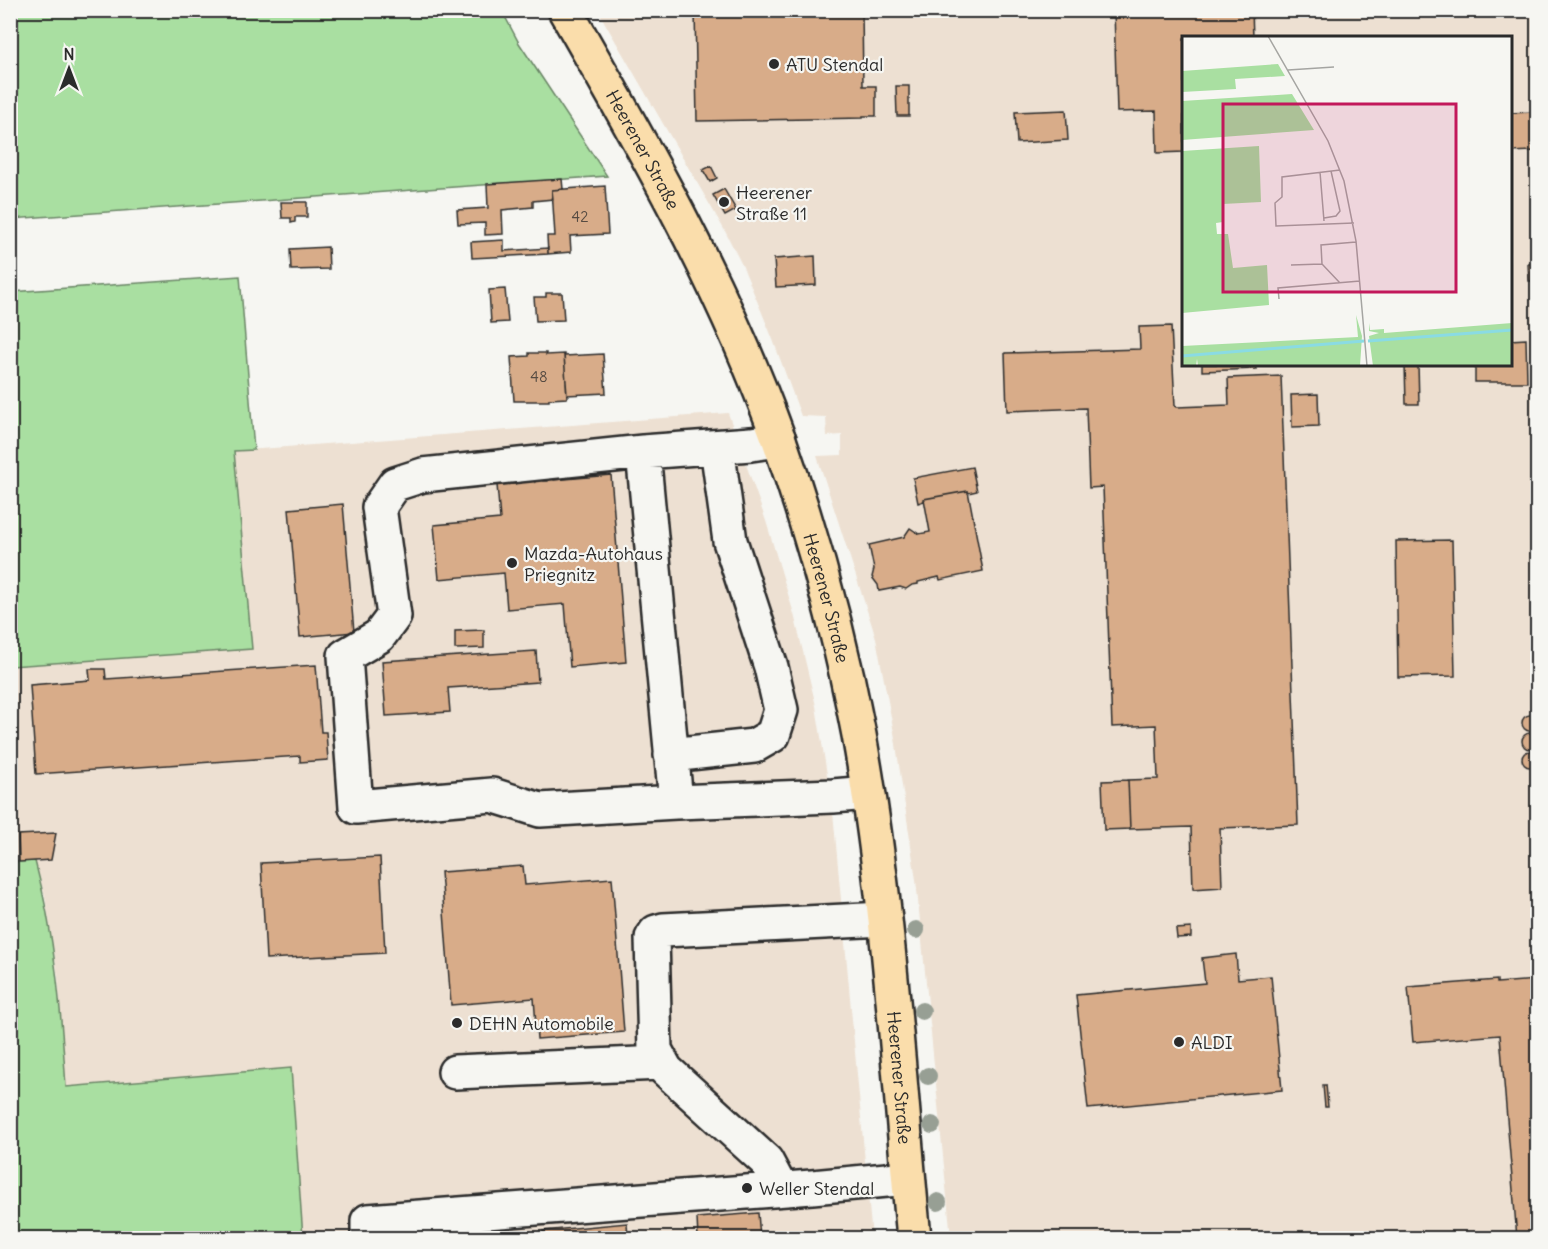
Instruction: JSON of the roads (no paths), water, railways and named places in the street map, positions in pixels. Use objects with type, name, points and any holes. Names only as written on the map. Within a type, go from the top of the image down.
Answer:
[{"type":"main road","name":"Heerener Straße","points":[[566,10],[697,248],[730,320],[779,440],[803,512],[833,618],[856,722],[868,793],[884,919],[914,1239]]},
{"type":"lane","points":[[779,440],[423,475],[396,484],[380,507],[394,616],[380,636],[345,656],[356,807],[492,795],[540,810],[868,793]]},
{"type":"lane","points":[[671,755],[754,746],[773,735],[781,710],[771,667],[730,541],[717,447]]},
{"type":"lane","points":[[643,453],[676,802]]},
{"type":"lane","points":[[781,1189],[766,1161],[661,1063],[655,1050],[652,938],[656,932],[884,919]]},
{"type":"lane","points":[[455,1072],[661,1063]]},
{"type":"lane","points":[[368,1239],[368,1221],[908,1178]]},
{"type":"place","name":"ATU Stendal","points":[[774,64]]},
{"type":"place","name":"Heerener Straße 11","points":[[724,202]]},
{"type":"place","name":"Mazda-Autohaus Priegnitz","points":[[512,563]]},
{"type":"place","name":"DEHN Automobile","points":[[457,1023]]},
{"type":"place","name":"ALDI","points":[[1179,1042]]},
{"type":"place","name":"Weller Stendal","points":[[747,1188]]}]
